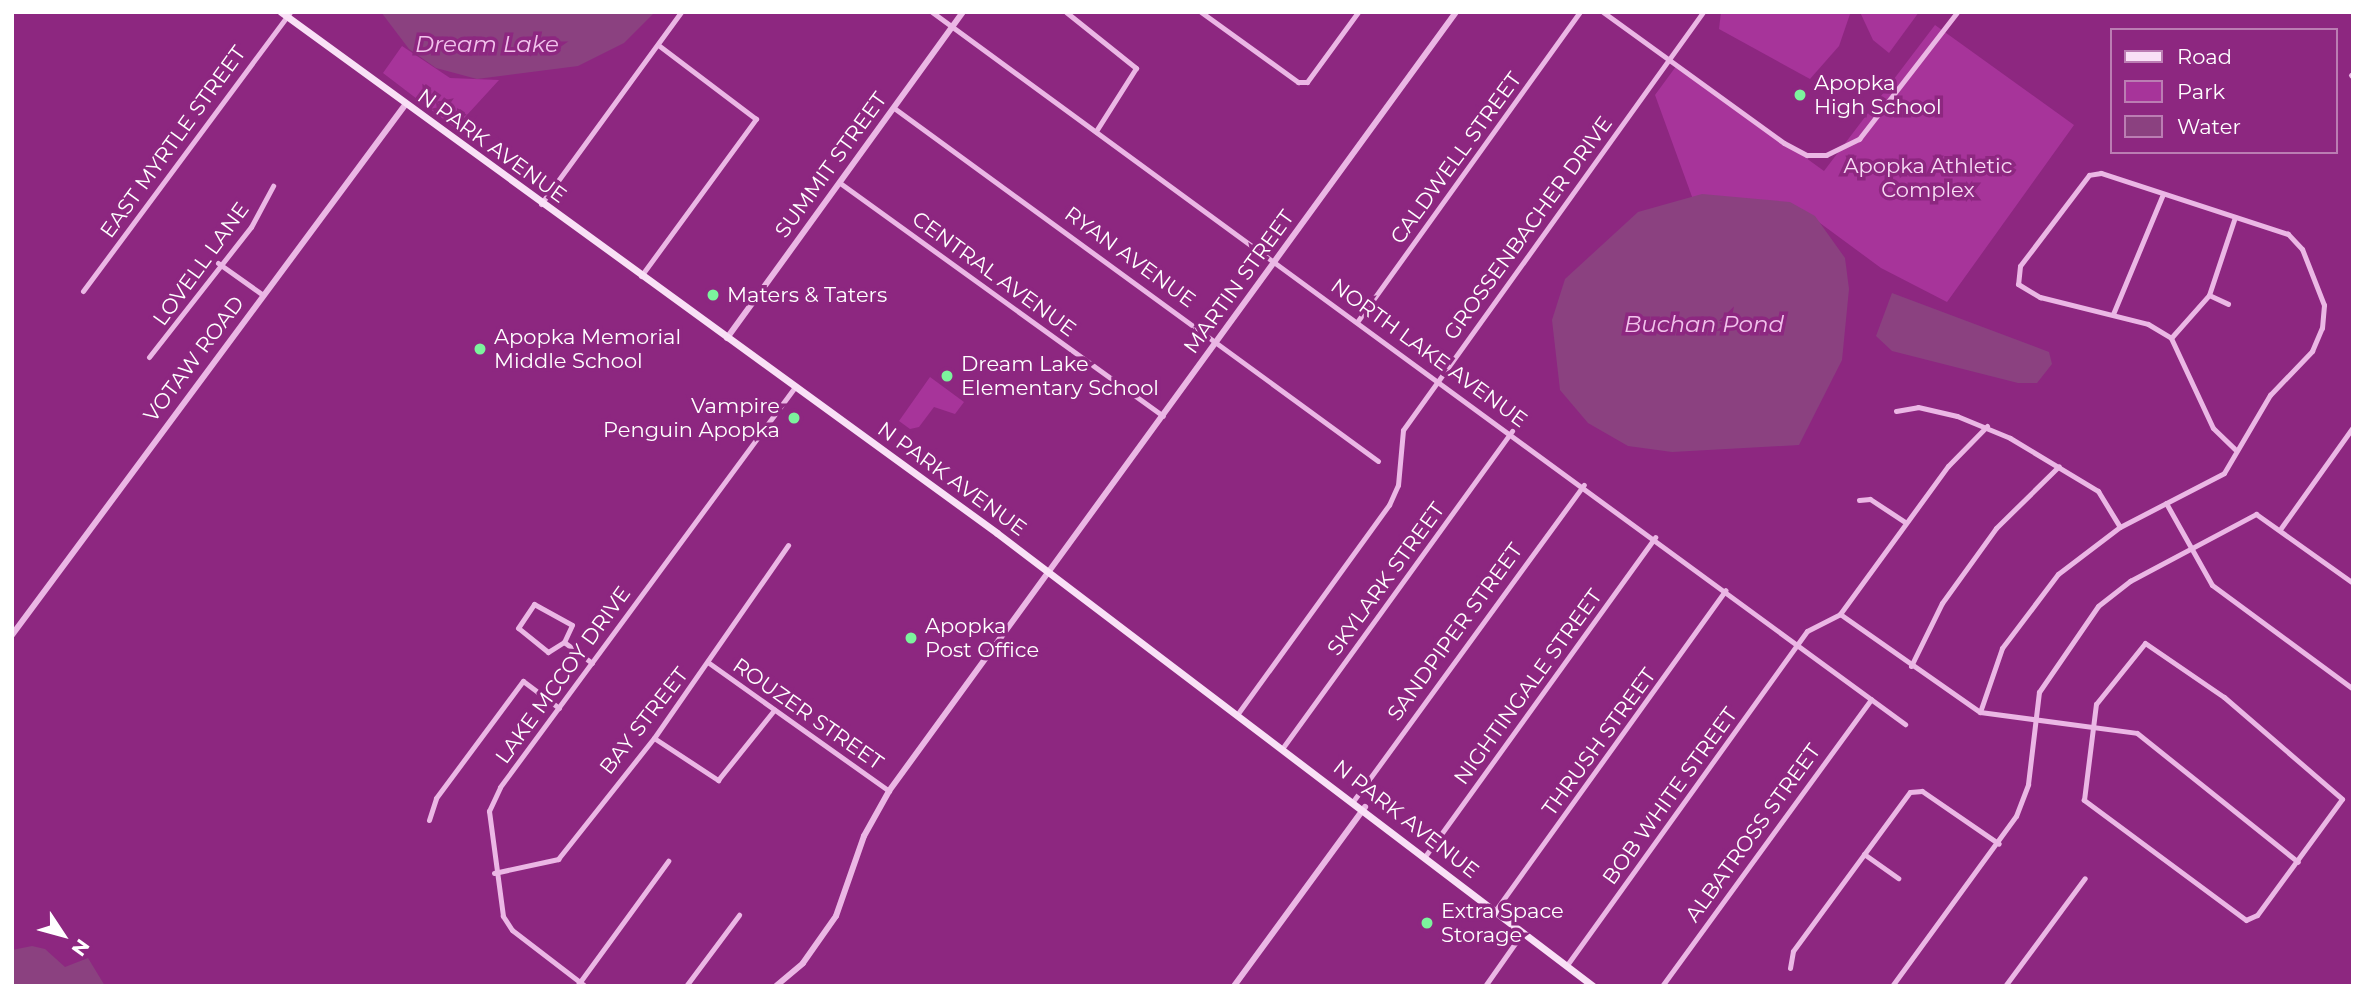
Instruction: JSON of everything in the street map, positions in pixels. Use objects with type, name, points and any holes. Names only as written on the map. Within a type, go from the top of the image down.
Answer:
[{"type":"main road","name":"N PARK AVENUE","points":[[286,14],[541,204],[1239,712],[1593,986]]},
{"type":"street","points":[[541,204],[681,12]]},
{"type":"street","name":"NORTH LAKE AVENUE","points":[[932,12],[1276,260],[1437,381],[1512,431],[1905,724]]},
{"type":"street","name":"SUMMIT STREET","points":[[727,338],[963,12]]},
{"type":"street","points":[[1066,12],[1136,68],[1096,131]]},
{"type":"street","points":[[1201,12],[1298,82],[1307,82],[1358,12]]},
{"type":"street","name":"MARTIN STREET","points":[[776,986],[803,963],[836,916],[864,836],[889,791],[1051,573],[1456,12]]},
{"type":"street","name":"CALDWELL STREET","points":[[1357,322],[1580,12]]},
{"type":"street","points":[[1603,12],[1784,143],[1807,155],[1826,155],[1859,139],[1957,12]]},
{"type":"street","name":"GROSSENBACHER DRIVE","points":[[1239,712],[1389,505],[1398,485],[1403,429],[1703,12]]},
{"type":"street","name":"EAST MYRTLE STREET","points":[[83,291],[286,14]]},
{"type":"street","points":[[641,276],[756,119],[658,45]]},
{"type":"street","name":"VOTAW ROAD","points":[[12,635],[405,104]]},
{"type":"street","name":"RYAN AVENUE","points":[[894,108],[1219,340],[1378,461]]},
{"type":"street","points":[[1980,712],[2002,648],[2041,596],[2087,547],[2224,473],[2235,449],[2270,395],[2312,351],[2324,305],[2302,249],[2288,234],[2101,173],[2089,175],[2016,276],[2040,297],[2113,314],[2171,338],[2213,428],[2235,449]]},
{"type":"street","name":"CENTRAL AVENUE","points":[[840,183],[1164,416]]},
{"type":"street","name":"LOVELL LANE","points":[[149,357],[218,263],[251,228],[273,186]]},
{"type":"street","points":[[2113,314],[2162,194]]},
{"type":"street","points":[[2171,338],[2209,295],[2235,217]]},
{"type":"street","points":[[218,263],[263,295]]},
{"type":"street","points":[[2209,295],[2228,304]]},
{"type":"street","name":"LAKE MCCOY DRIVE","points":[[581,984],[512,930],[494,873],[489,811],[559,708],[795,387]]},
{"type":"street","points":[[1896,411],[1918,407],[1987,426],[2098,491],[2120,527]]},
{"type":"street","points":[[1987,426],[1905,522],[1840,614],[1980,712],[2137,733],[2298,862]]},
{"type":"street","points":[[2281,527],[2353,427]]},
{"type":"street","name":"SKYLARK STREET","points":[[1284,746],[1512,431]]},
{"type":"street","points":[[1911,666],[1942,603],[1996,528],[2059,466]]},
{"type":"street","name":"SANDPIPER STREET","points":[[1354,800],[1584,485]]},
{"type":"street","points":[[1859,500],[1870,499],[1905,522]]},
{"type":"street","points":[[2166,503],[2189,550],[2212,585],[2353,688]]},
{"type":"street","points":[[1892,986],[1998,844],[2028,784],[2035,720],[2047,677],[2098,606],[2189,550],[2256,514],[2281,527],[2353,583]]},
{"type":"street","name":"NIGHTINGALE STREET","points":[[1426,855],[1655,537]]},
{"type":"street","name":"BAY STREET","points":[[494,873],[558,859],[654,738],[709,663],[788,545]]},
{"type":"street","name":"THRUSH STREET","points":[[1495,911],[1726,590]]},
{"type":"street","points":[[534,604],[545,606],[572,625],[564,642],[543,651],[518,624],[534,604]]},
{"type":"street","name":"BOB WHITE STREET","points":[[1567,965],[1807,631],[1840,614]]},
{"type":"street","points":[[564,642],[592,663]]},
{"type":"street","points":[[2145,643],[2157,647],[2337,789],[2339,809],[2257,915],[2237,917],[2091,809],[2084,800],[2089,726],[2096,705],[2137,649],[2145,643]]},
{"type":"street","name":"ROUZER STREET","points":[[709,663],[889,791]]},
{"type":"street","points":[[429,820],[436,798],[523,681],[559,708]]},
{"type":"street","name":"ALBATROSS STREET","points":[[1662,986],[1871,699]]},
{"type":"street","points":[[654,738],[718,780],[774,710]]},
{"type":"street","points":[[1790,968],[1793,951],[1915,790],[1998,844]]},
{"type":"street","points":[[1234,986],[1365,807]]},
{"type":"street","points":[[1864,854],[1898,878]]},
{"type":"street","points":[[581,984],[668,861]]},
{"type":"street","points":[[2005,986],[2085,878]]},
{"type":"street","points":[[686,986],[739,915]]},
{"type":"street","points":[[1485,986],[1523,932]]},
{"type":"street","points":[[1578,986],[1583,978]]},
{"type":"green space","points":[[1721,12],[1850,14],[1839,46],[1810,79],[1719,29]]},
{"type":"green space","points":[[1860,12],[1919,12],[1889,53],[1873,40]]},
{"type":"green space","name":"Apopka Athletic Complex","points":[[1935,25],[2074,125],[1947,302],[1881,268],[1805,212],[1707,238],[1655,95],[1677,65],[1824,171]]},
{"type":"green space","points":[[402,46],[450,78],[499,80],[455,128],[383,73]]},
{"type":"green space","points":[[930,377],[964,402],[955,414],[934,407],[919,427],[910,429],[899,421]]},
{"type":"water","name":"Dream Lake","points":[[381,12],[655,12],[624,43],[578,66],[477,79],[436,68],[409,49]]},
{"type":"water","name":"Buchan Pond","points":[[1702,194],[1790,202],[1815,216],[1845,258],[1849,289],[1842,360],[1799,445],[1672,452],[1628,446],[1588,423],[1560,390],[1552,320],[1565,279],[1638,212]]},
{"type":"water","points":[[1892,293],[2049,352],[2052,364],[2037,383],[2018,383],[1892,351],[1876,336]]},
{"type":"water","points":[[32,946],[45,949],[65,967],[88,958],[105,986],[12,986],[12,950]]},
{"type":"place","name":"Apopka High School","points":[[1800,95]]},
{"type":"place","name":"Maters & Taters","points":[[713,295]]},
{"type":"place","name":"Apopka Memorial Middle School","points":[[480,349]]},
{"type":"place","name":"Dream Lake Elementary School","points":[[947,376]]},
{"type":"place","name":"Vampire Penguin Apopka","points":[[794,418]]},
{"type":"place","name":"Apopka Post Office","points":[[911,638]]},
{"type":"place","name":"Extra Space Storage","points":[[1427,923]]}]
